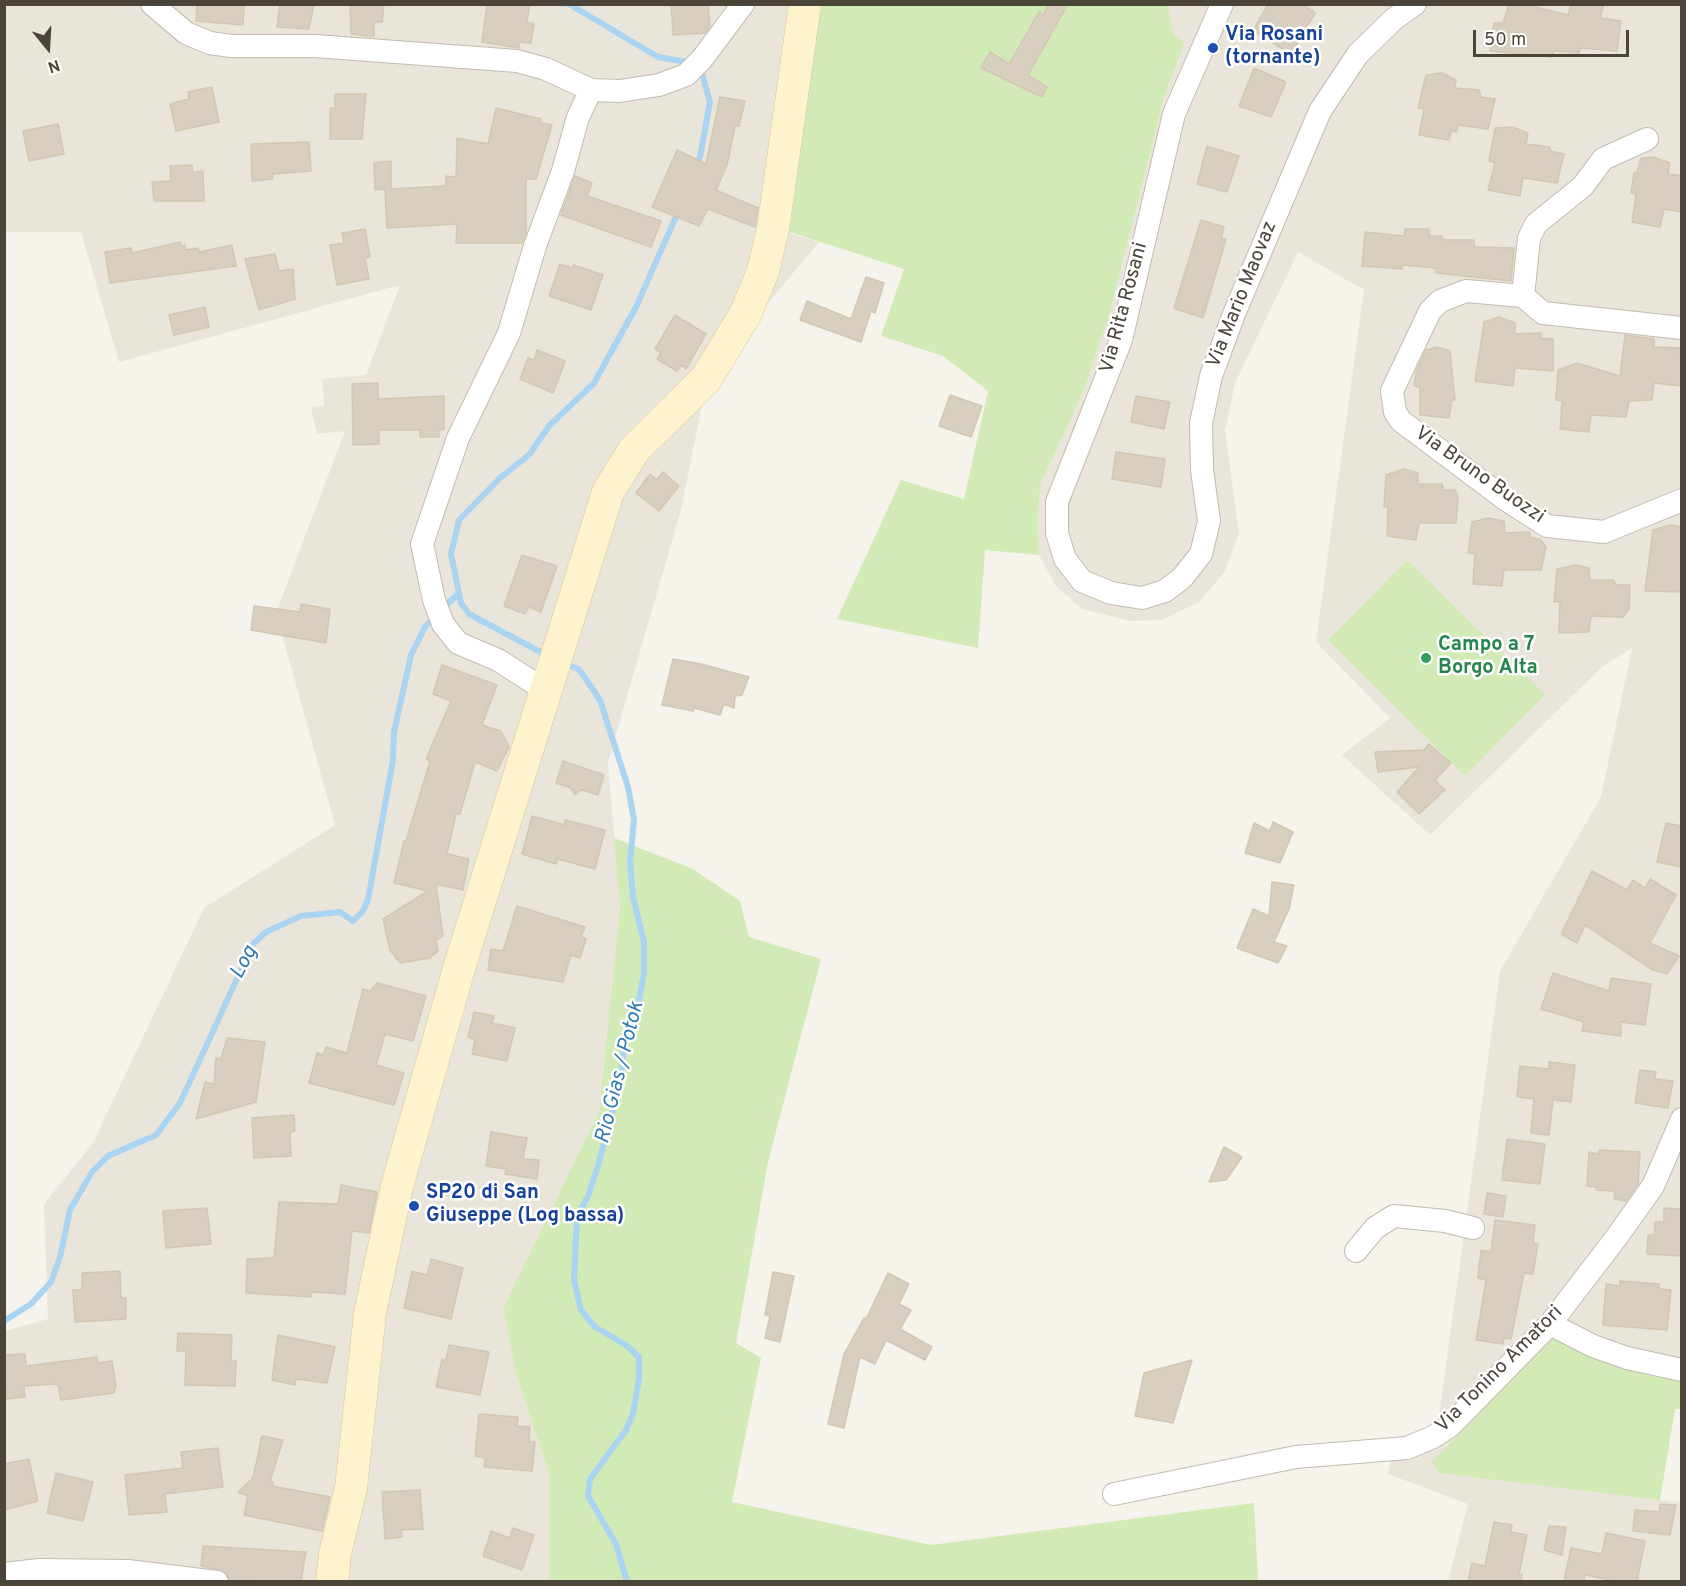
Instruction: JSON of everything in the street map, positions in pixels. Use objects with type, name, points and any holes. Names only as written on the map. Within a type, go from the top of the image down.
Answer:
[{"type":"street","points":[[152,4],[186,33],[210,43],[231,46],[315,46],[517,61],[546,69],[591,90],[620,91],[660,85],[686,75],[702,59],[743,4]]},
{"type":"street","points":[[332,1581],[335,1554],[351,1488],[370,1313],[397,1186],[460,965],[609,492],[634,450],[706,379],[746,313],[763,271],[773,229],[805,4]]},
{"type":"street","name":"Via Rita Rosani","points":[[1142,597],[1111,593],[1082,581],[1065,559],[1062,550],[1057,533],[1057,502],[1121,340],[1174,114],[1222,4]]},
{"type":"street","name":"Via Mario Maovaz","points":[[1142,597],[1165,591],[1182,578],[1201,554],[1209,521],[1202,470],[1201,423],[1211,376],[1238,304],[1320,111],[1358,54],[1394,19],[1415,4]]},
{"type":"street","points":[[545,690],[498,660],[458,643],[443,624],[434,600],[422,544],[458,438],[509,333],[535,246],[563,171],[578,117],[591,90]]},
{"type":"street","points":[[1647,139],[1603,159],[1583,186],[1536,224],[1529,238],[1523,296],[1543,313],[1682,328]]},
{"type":"street","name":"Via Bruno Buozzi","points":[[1523,296],[1466,291],[1440,301],[1421,327],[1392,391],[1393,401],[1401,421],[1505,500],[1547,526],[1604,532],[1682,500]]},
{"type":"street","name":"Via Tonino Amatori","points":[[1114,1494],[1296,1457],[1407,1448],[1434,1437],[1450,1426],[1550,1324],[1653,1186],[1682,1119]]},
{"type":"street","points":[[1356,1251],[1375,1228],[1394,1216],[1445,1221],[1473,1228]]},
{"type":"street","points":[[1550,1324],[1593,1346],[1627,1358],[1682,1370]]},
{"type":"street","points":[[4,1574],[39,1570],[128,1571],[217,1581]]},
{"type":"shaded area","points":[[5,5],[818,5],[790,233],[819,242],[708,375],[681,510],[608,762],[620,907],[599,1112],[503,1308],[516,1374],[549,1473],[549,1581],[5,1581],[5,1331],[48,1319],[44,1204],[93,1143],[204,908],[335,825],[276,613],[345,431],[317,434],[311,407],[324,406],[322,379],[366,375],[400,285],[119,362],[81,232],[5,232]]},
{"type":"shaded area","points":[[1168,5],[1681,5],[1681,1381],[1647,1375],[1553,1339],[1660,1500],[1680,1502],[1681,1581],[1448,1581],[1468,1504],[1388,1474],[1395,1439],[1438,1423],[1500,971],[1601,797],[1632,648],[1602,667],[1430,835],[1342,755],[1390,718],[1316,642],[1364,290],[1298,252],[1235,383],[1225,431],[1239,533],[1224,573],[1199,602],[1162,620],[1131,621],[1082,609],[1056,586],[1039,555],[1037,518],[1041,483],[1084,390],[1109,316],[1164,97],[1184,44],[1173,33]]},
{"type":"green space","points":[[818,5],[1168,5],[1173,33],[1184,44],[1164,97],[1109,316],[1084,390],[1041,483],[1037,518],[1039,555],[985,550],[978,648],[837,619],[901,480],[964,499],[988,391],[943,356],[881,336],[904,269],[790,232]]},
{"type":"green space","name":"Campo a 7 Borgo Alta","points":[[1407,560],[1545,695],[1465,776],[1328,640]]},
{"type":"green space","points":[[614,838],[693,869],[740,901],[749,937],[821,959],[768,1162],[736,1343],[761,1358],[732,1502],[931,1545],[1254,1503],[1258,1581],[549,1581],[549,1473],[516,1374],[503,1308],[599,1112],[620,907]]},
{"type":"green space","points":[[1553,1339],[1647,1375],[1681,1381],[1681,1409],[1675,1409],[1660,1500],[1439,1473],[1432,1462]]},
{"type":"building","points":[[197,4],[244,4],[243,25],[196,21]]},
{"type":"building","points":[[280,4],[314,4],[309,29],[277,27]]},
{"type":"building","points":[[350,4],[384,4],[382,22],[374,22],[374,37],[351,34]]},
{"type":"building","points":[[487,4],[530,4],[527,22],[534,24],[531,43],[519,42],[519,48],[482,42]]},
{"type":"building","points":[[671,4],[708,4],[710,26],[705,33],[673,35]]},
{"type":"building","points":[[1049,4],[1068,4],[1028,75],[1047,87],[1042,97],[981,68],[990,52],[1009,64],[1039,12],[1043,15]]},
{"type":"building","points":[[1268,4],[1303,4],[1315,13],[1291,54],[1253,31]]},
{"type":"building","points":[[1509,4],[1523,4],[1568,15],[1571,4],[1604,4],[1600,18],[1621,21],[1617,51],[1580,48],[1579,53],[1554,51],[1552,57],[1490,51],[1494,23],[1503,23]]},
{"type":"building","points":[[1254,68],[1286,82],[1271,117],[1239,106]]},
{"type":"building","points":[[1442,73],[1456,80],[1455,88],[1479,90],[1481,97],[1495,99],[1488,129],[1458,125],[1457,132],[1451,131],[1449,140],[1419,135],[1424,109],[1418,108],[1426,75]]},
{"type":"building","points":[[212,87],[219,122],[176,131],[170,104],[189,99],[188,92]]},
{"type":"building","points":[[335,94],[366,94],[362,139],[330,139],[330,108],[335,108]]},
{"type":"building","points":[[720,97],[745,101],[739,126],[735,126],[727,165],[716,190],[758,208],[755,227],[708,209],[699,226],[652,207],[677,150],[706,164]]},
{"type":"building","points":[[496,108],[541,119],[540,123],[552,125],[536,179],[526,179],[526,232],[522,243],[456,243],[457,224],[387,228],[385,189],[375,190],[374,163],[391,161],[391,189],[446,186],[446,176],[456,177],[457,138],[488,144]]},
{"type":"building","points":[[58,124],[64,154],[29,161],[23,131]]},
{"type":"building","points":[[1512,127],[1528,133],[1526,144],[1550,147],[1551,151],[1564,154],[1557,183],[1523,178],[1520,196],[1488,190],[1495,163],[1489,161],[1495,128]]},
{"type":"building","points":[[309,142],[311,171],[273,174],[273,179],[252,181],[251,144]]},
{"type":"building","points":[[1207,146],[1239,156],[1227,192],[1197,184]]},
{"type":"building","points":[[1653,157],[1670,163],[1668,174],[1682,176],[1682,212],[1664,209],[1660,227],[1632,222],[1636,195],[1631,193],[1634,173],[1637,172],[1641,158]]},
{"type":"building","points":[[192,165],[193,172],[203,171],[204,201],[154,201],[152,182],[171,181],[170,166]]},
{"type":"building","points":[[575,176],[592,183],[587,196],[661,221],[651,247],[561,215]]},
{"type":"building","points":[[1201,220],[1224,227],[1221,238],[1226,239],[1203,318],[1174,308]]},
{"type":"building","points":[[365,229],[370,257],[365,258],[369,279],[337,285],[330,245],[344,243],[342,233]]},
{"type":"building","points":[[1405,229],[1429,229],[1429,236],[1442,236],[1442,240],[1474,240],[1474,247],[1514,248],[1511,281],[1436,273],[1436,268],[1402,265],[1402,269],[1362,266],[1365,232],[1404,236]]},
{"type":"building","points":[[180,242],[181,246],[185,245],[186,250],[198,248],[199,252],[232,245],[236,266],[110,283],[105,252],[131,248],[132,253]]},
{"type":"building","points":[[275,254],[279,271],[293,269],[295,299],[259,310],[245,259]]},
{"type":"building","points":[[560,264],[572,268],[574,265],[603,275],[591,310],[549,296]]},
{"type":"building","points":[[866,277],[884,283],[875,313],[871,311],[861,342],[800,320],[807,301],[851,319]]},
{"type":"building","points":[[205,307],[209,327],[174,335],[169,315]]},
{"type":"building","points":[[675,315],[706,334],[686,369],[681,365],[677,371],[657,359],[661,353],[655,349]]},
{"type":"building","points":[[1499,317],[1515,323],[1515,334],[1541,333],[1541,338],[1553,339],[1553,371],[1515,368],[1513,386],[1475,381],[1484,322]]},
{"type":"building","points":[[1625,335],[1654,339],[1654,347],[1680,348],[1682,386],[1654,383],[1652,400],[1629,401],[1626,417],[1591,415],[1589,432],[1560,429],[1562,401],[1556,400],[1558,370],[1577,363],[1620,376]]},
{"type":"building","points":[[1437,347],[1450,351],[1455,400],[1452,400],[1449,418],[1420,415],[1420,387],[1414,386],[1416,372],[1426,350]]},
{"type":"building","points":[[537,350],[565,361],[553,393],[520,379],[528,358],[534,360]]},
{"type":"building","points":[[378,383],[378,399],[444,396],[444,429],[439,430],[439,437],[420,437],[420,430],[379,430],[379,444],[353,445],[352,384]]},
{"type":"building","points":[[950,395],[982,406],[971,437],[939,426]]},
{"type":"building","points":[[1136,396],[1170,402],[1164,429],[1131,422]]},
{"type":"building","points":[[1116,452],[1165,459],[1161,487],[1112,479]]},
{"type":"building","points":[[1404,469],[1418,473],[1418,484],[1442,484],[1443,490],[1455,490],[1458,497],[1456,523],[1419,523],[1416,540],[1387,536],[1388,506],[1384,507],[1386,475]]},
{"type":"building","points":[[663,472],[679,486],[659,511],[636,493],[650,474],[657,480]]},
{"type":"building","points":[[1489,518],[1504,521],[1505,533],[1529,532],[1531,538],[1540,539],[1546,547],[1541,570],[1504,570],[1502,586],[1473,584],[1475,554],[1468,553],[1472,522]]},
{"type":"building","points":[[1670,525],[1682,527],[1682,592],[1645,591],[1653,530]]},
{"type":"building","points":[[522,555],[557,566],[541,612],[529,607],[525,614],[504,606]]},
{"type":"building","points":[[1575,565],[1589,568],[1590,580],[1613,580],[1616,585],[1630,585],[1629,609],[1623,617],[1591,616],[1589,632],[1559,633],[1560,601],[1554,602],[1557,569]]},
{"type":"building","points":[[301,604],[330,609],[326,643],[251,630],[254,606],[300,612]]},
{"type":"building","points":[[673,659],[749,677],[742,695],[735,696],[734,708],[724,704],[720,715],[694,708],[693,711],[662,705]]},
{"type":"building","points":[[442,665],[497,685],[482,725],[501,731],[509,747],[497,771],[475,762],[460,814],[456,814],[447,854],[469,859],[463,890],[436,884],[443,936],[436,940],[438,951],[430,958],[400,963],[390,950],[383,919],[428,891],[394,883],[404,841],[406,841],[430,761],[426,759],[451,701],[433,694]]},
{"type":"building","points":[[1429,744],[1451,763],[1435,780],[1445,790],[1419,814],[1397,792],[1419,767],[1378,772],[1375,752],[1424,750]]},
{"type":"building","points":[[563,761],[604,775],[598,795],[582,790],[575,795],[571,788],[556,783]]},
{"type":"building","points":[[532,816],[565,825],[565,820],[605,830],[595,869],[558,859],[556,864],[522,854]]},
{"type":"building","points":[[1273,822],[1293,832],[1280,863],[1245,853],[1254,823],[1270,831]]},
{"type":"building","points":[[1666,823],[1682,826],[1682,867],[1657,862]]},
{"type":"building","points":[[1592,871],[1627,890],[1633,880],[1645,888],[1650,879],[1676,895],[1650,943],[1679,956],[1667,974],[1653,970],[1585,925],[1577,943],[1561,934]]},
{"type":"building","points":[[1272,882],[1294,885],[1289,909],[1274,942],[1287,946],[1278,963],[1237,948],[1253,909],[1269,916]]},
{"type":"building","points":[[517,906],[585,927],[581,937],[586,939],[580,958],[571,955],[563,982],[488,970],[491,949],[503,951]]},
{"type":"building","points":[[1553,973],[1609,991],[1611,978],[1651,984],[1645,1025],[1621,1022],[1621,1036],[1582,1031],[1584,1022],[1541,1009]]},
{"type":"building","points":[[377,983],[426,996],[413,1041],[385,1034],[376,1065],[404,1073],[394,1105],[309,1083],[317,1053],[323,1055],[326,1047],[347,1053],[363,989],[370,991]]},
{"type":"building","points":[[474,1012],[494,1016],[492,1023],[515,1028],[507,1061],[472,1054],[475,1040],[468,1037]]},
{"type":"building","points":[[227,1038],[265,1042],[256,1102],[196,1119],[205,1082],[214,1084],[216,1058],[221,1059]]},
{"type":"building","points":[[1549,1062],[1575,1065],[1571,1102],[1553,1100],[1549,1135],[1531,1133],[1534,1099],[1517,1097],[1520,1066],[1549,1069]]},
{"type":"building","points":[[1640,1070],[1656,1072],[1655,1079],[1673,1081],[1668,1108],[1635,1103]]},
{"type":"building","points":[[294,1115],[295,1131],[290,1133],[291,1156],[254,1158],[252,1118]]},
{"type":"building","points":[[491,1132],[527,1138],[523,1159],[539,1160],[537,1179],[505,1174],[506,1169],[486,1166]]},
{"type":"building","points":[[1507,1139],[1545,1144],[1540,1184],[1502,1180]]},
{"type":"building","points":[[1224,1147],[1242,1157],[1226,1180],[1209,1182]]},
{"type":"building","points":[[1599,1150],[1640,1152],[1638,1184],[1626,1201],[1614,1199],[1615,1191],[1596,1190],[1596,1187],[1587,1186],[1589,1152],[1599,1154]]},
{"type":"building","points":[[341,1185],[377,1192],[369,1233],[352,1231],[345,1294],[311,1292],[311,1297],[246,1293],[247,1259],[274,1258],[279,1202],[338,1204]]},
{"type":"building","points":[[1487,1193],[1506,1196],[1503,1217],[1484,1214]]},
{"type":"building","points":[[207,1208],[211,1244],[166,1248],[163,1211]]},
{"type":"building","points":[[1664,1208],[1682,1209],[1682,1256],[1647,1254],[1648,1235],[1654,1235],[1655,1222],[1664,1222]]},
{"type":"building","points":[[1495,1220],[1535,1225],[1533,1243],[1538,1244],[1533,1274],[1524,1273],[1511,1339],[1504,1338],[1503,1344],[1476,1340],[1486,1280],[1478,1278],[1481,1250],[1491,1252]]},
{"type":"building","points":[[431,1259],[463,1268],[451,1319],[404,1308],[412,1271],[427,1275]]},
{"type":"building","points":[[120,1271],[121,1298],[126,1298],[126,1319],[75,1322],[73,1290],[82,1290],[82,1273]]},
{"type":"building","points":[[773,1272],[794,1276],[780,1342],[765,1338],[770,1316],[765,1315]]},
{"type":"building","points":[[888,1273],[909,1284],[899,1304],[911,1310],[900,1329],[932,1347],[925,1360],[886,1340],[875,1364],[860,1357],[844,1428],[828,1424],[844,1354],[864,1318],[866,1319]]},
{"type":"building","points":[[1620,1281],[1659,1284],[1659,1289],[1671,1290],[1667,1330],[1603,1325],[1606,1284],[1620,1286]]},
{"type":"building","points":[[178,1333],[232,1335],[231,1361],[236,1361],[235,1386],[185,1385],[186,1351],[177,1351]]},
{"type":"building","points":[[278,1335],[335,1347],[327,1383],[296,1379],[295,1385],[272,1380]]},
{"type":"building","points":[[449,1345],[489,1352],[480,1395],[436,1387],[442,1359],[446,1360]]},
{"type":"building","points":[[25,1354],[26,1366],[97,1357],[98,1363],[112,1361],[116,1386],[114,1393],[61,1400],[58,1384],[24,1386],[25,1397],[6,1399],[4,1355]]},
{"type":"building","points":[[1192,1360],[1173,1423],[1135,1416],[1144,1373]]},
{"type":"building","points":[[479,1414],[518,1417],[517,1426],[530,1427],[529,1442],[535,1442],[532,1471],[484,1467],[485,1458],[475,1456]]},
{"type":"building","points":[[262,1436],[283,1440],[270,1481],[273,1482],[272,1486],[330,1497],[322,1531],[244,1515],[248,1496],[238,1492],[253,1478]]},
{"type":"building","points":[[218,1448],[223,1487],[165,1494],[167,1512],[129,1515],[125,1475],[183,1468],[181,1452]]},
{"type":"building","points":[[29,1459],[38,1501],[4,1510],[4,1464]]},
{"type":"building","points":[[56,1473],[93,1482],[83,1521],[47,1513]]},
{"type":"building","points":[[420,1490],[423,1529],[401,1530],[402,1537],[385,1539],[382,1492]]},
{"type":"building","points":[[1660,1504],[1676,1505],[1670,1535],[1633,1531],[1635,1510],[1659,1512]]},
{"type":"building","points":[[1494,1522],[1512,1525],[1511,1532],[1527,1535],[1519,1574],[1522,1574],[1521,1581],[1468,1581],[1472,1563],[1485,1566]]},
{"type":"building","points":[[1549,1526],[1566,1527],[1562,1555],[1544,1550]]},
{"type":"building","points":[[513,1528],[534,1535],[522,1570],[483,1556],[491,1531],[510,1538]]},
{"type":"building","points":[[1606,1533],[1645,1541],[1637,1581],[1616,1581],[1585,1575],[1584,1581],[1564,1581],[1571,1548],[1602,1554]]},
{"type":"building","points":[[203,1546],[306,1552],[301,1581],[230,1580],[225,1571],[201,1566]]},
{"type":"waterway","points":[[569,4],[658,57],[687,62]]},
{"type":"waterway","points":[[696,167],[700,157],[710,102],[703,77]]},
{"type":"waterway","points":[[548,656],[469,614],[461,603],[451,554],[459,520],[501,477],[529,455],[549,426],[594,383],[636,307],[679,210]]},
{"type":"waterway","name":"Log","points":[[442,609],[459,593]]},
{"type":"waterway","name":"Log","points":[[4,1321],[31,1304],[51,1282],[60,1257],[70,1210],[92,1172],[108,1156],[156,1135],[180,1103],[253,944],[266,932],[301,916],[340,912],[353,921],[363,911],[368,900],[393,760],[394,732],[411,655],[425,627],[435,616]]},
{"type":"waterway","name":"Rio Gias / Potok","points":[[562,663],[579,669],[600,700],[628,787],[634,820],[630,863],[633,897],[644,942],[644,973],[638,1006],[624,1045],[621,1079],[597,1169],[588,1196],[577,1217],[574,1280],[581,1310],[595,1327],[626,1345],[639,1357],[639,1378],[633,1414],[626,1430],[590,1479],[588,1496],[616,1544],[627,1582]]},
{"type":"place","name":"Via Rosani (tornante)","points":[[1213,48]]},
{"type":"place","name":"Campo a 7 Borgo Alta","points":[[1426,658]]},
{"type":"place","name":"SP20 di San Giuseppe (Log bassa)","points":[[414,1206]]}]
